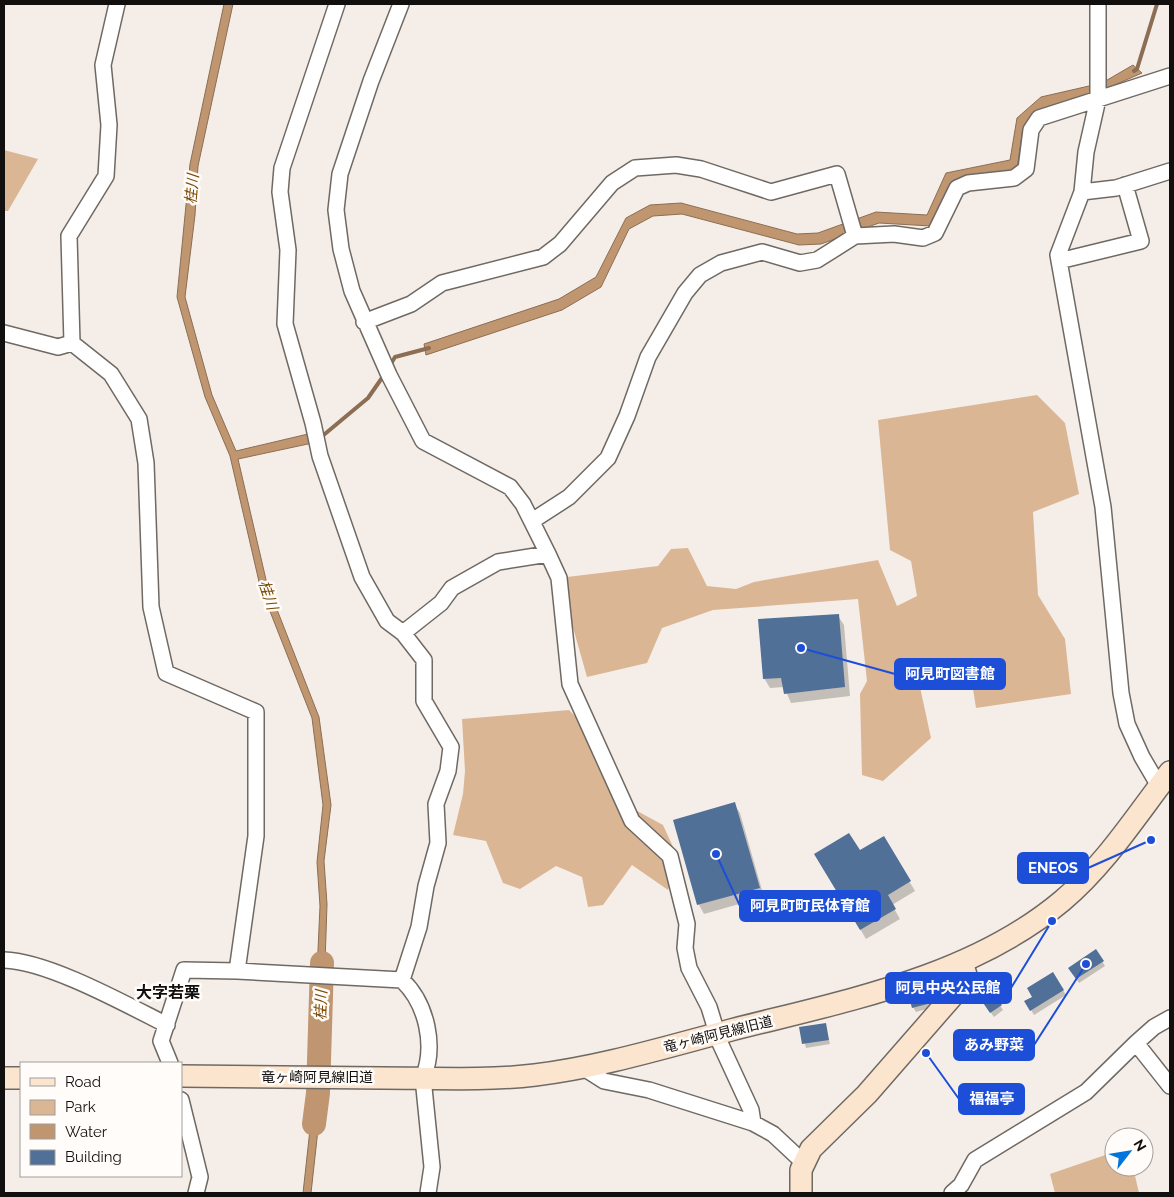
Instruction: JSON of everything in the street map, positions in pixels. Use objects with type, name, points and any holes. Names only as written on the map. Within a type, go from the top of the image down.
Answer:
[{"type":"street","points":[[118,4],[103,65],[109,125],[106,176],[69,236],[72,343],[111,374],[139,419],[146,463],[151,606],[166,672],[256,712],[256,836],[236,972]]},
{"type":"street","points":[[337,4],[282,168],[280,192],[288,250],[285,324],[313,423],[320,456],[362,577],[388,621],[402,633],[424,660],[424,701],[451,747],[448,771],[436,804],[438,843],[426,886],[420,927],[402,980]]},
{"type":"street","points":[[401,4],[354,128],[340,174],[336,210],[344,257],[364,322],[405,409],[423,441],[510,487],[532,521],[559,578],[570,684],[632,821],[670,856],[686,924],[684,948],[688,968],[709,1007],[717,1034],[751,1110],[753,1123]]},
{"type":"street","points":[[1098,4],[1098,99],[1086,152],[1082,192],[1058,255],[1102,507],[1121,693],[1128,724],[1142,757],[1165,779]]},
{"type":"street","points":[[532,521],[569,497],[608,458],[627,416],[648,357],[684,293],[700,275],[722,263],[762,252],[800,263],[817,260],[855,236],[894,234],[923,238],[935,233],[954,190],[968,182],[1014,178],[1026,169],[1031,130],[1039,118],[1170,76]]},
{"type":"street","points":[[364,322],[411,304],[442,283],[543,257],[560,244],[612,184],[635,168],[676,165],[701,169],[771,192],[837,174],[855,236]]},
{"type":"street","points":[[1082,192],[1125,185],[1170,171]]},
{"type":"street","points":[[1059,261],[1141,241],[1125,185]]},
{"type":"street","points":[[4,333],[58,347],[72,343]]},
{"type":"street","points":[[402,633],[440,604],[452,588],[490,566],[498,562],[548,554]]},
{"type":"street","name":"竜ヶ崎阿見線旧道","points":[[182,1076],[423,1078],[533,1075],[582,1067],[865,995],[962,962],[1012,936],[1063,900],[1101,861],[1165,779]]},
{"type":"street","points":[[4,960],[51,971],[115,999],[167,1025]]},
{"type":"street","points":[[801,1193],[803,1162],[811,1148],[867,1094],[956,992],[965,980],[966,975],[962,962]]},
{"type":"street","points":[[170,1062],[161,1041],[184,970],[402,980],[415,992],[429,1037],[427,1069],[423,1078],[432,1167],[428,1193]]},
{"type":"street","points":[[952,1193],[961,1185],[975,1160],[1086,1092],[1154,1027],[1170,1018]]},
{"type":"street","points":[[1136,1043],[1170,1086]]},
{"type":"street","points":[[582,1067],[604,1081],[650,1090],[753,1123],[773,1134],[803,1162]]},
{"type":"street","points":[[4,1078],[20,1078]]},
{"type":"street","points":[[182,1104],[200,1177],[196,1193]]},
{"type":"green space","points":[[4,150],[38,159],[8,211],[4,211]]},
{"type":"green space","points":[[1037,395],[1065,423],[1079,494],[1033,512],[1038,595],[1065,639],[1071,694],[976,708],[971,676],[920,687],[931,738],[883,781],[862,775],[860,694],[867,681],[858,599],[713,610],[662,628],[647,663],[587,677],[559,578],[658,566],[671,549],[688,548],[707,586],[736,589],[754,582],[878,560],[897,606],[917,596],[911,561],[890,550],[878,420]]},
{"type":"green space","points":[[569,710],[601,742],[628,806],[663,825],[679,860],[668,890],[632,865],[603,905],[588,907],[582,877],[556,866],[520,889],[503,883],[486,841],[453,835],[463,794],[465,771],[462,719]]},
{"type":"green space","points":[[1104,1155],[1104,1177],[1135,1177],[1139,1193],[1055,1193],[1050,1174]]},
{"type":"water","points":[[224,4],[233,4],[198,166],[195,215],[185,297],[212,395],[236,451],[308,434],[322,441],[238,459],[267,584],[319,717],[331,805],[324,861],[327,904],[324,994],[316,994],[320,906],[317,862],[323,805],[312,718],[260,586],[230,456],[205,397],[177,297],[190,164]]},
{"type":"water","points":[[1133,65],[1142,73],[1103,90],[1044,108],[1023,128],[1017,169],[951,183],[931,226],[879,223],[821,244],[799,245],[682,214],[653,216],[629,229],[601,287],[562,310],[426,355],[424,344],[559,299],[596,277],[626,218],[650,205],[681,203],[797,234],[818,233],[876,212],[927,215],[946,173],[1010,160],[1017,118],[1041,97],[1102,83]]},
{"type":"water","points":[[314,1093],[322,1093],[311,1193],[303,1193]]},
{"type":"building","points":[[839,614],[845,687],[784,694],[781,678],[763,679],[758,619]]},
{"type":"building","points":[[735,802],[760,888],[697,905],[673,820]]},
{"type":"building","points":[[849,833],[860,850],[884,836],[911,881],[888,895],[896,909],[860,930],[814,854]]},
{"type":"building","points":[[1096,949],[1104,961],[1076,979],[1068,968]]},
{"type":"building","points":[[1053,972],[1064,990],[1030,1011],[1024,1001],[1032,997],[1027,988]]},
{"type":"building","points":[[989,986],[1002,1005],[990,1013],[977,994]]},
{"type":"building","points":[[935,987],[939,1001],[912,1008],[908,994]]},
{"type":"building","points":[[826,1023],[829,1040],[802,1044],[799,1027]]},
{"type":"waterway","points":[[1134,71],[1137,69],[1157,4]]},
{"type":"waterway","points":[[389,367],[395,357],[429,348]]},
{"type":"waterway","points":[[320,438],[368,398],[384,375]]},
{"type":"waterway","name":"桂川","points":[[314,1124],[318,1093],[322,963]]},
{"type":"place","name":"阿見町図書館","points":[[801,648]]},
{"type":"place","name":"ENEOS","points":[[1151,840]]},
{"type":"place","name":"阿見町町民体育館","points":[[716,854]]},
{"type":"place","name":"阿見中央公民館","points":[[1052,921]]},
{"type":"place","name":"あみ野菜","points":[[1086,964]]},
{"type":"place","name":"福福亭","points":[[926,1053]]},
{"type":"district","name":"大字若栗","points":[[168,992]]}]
